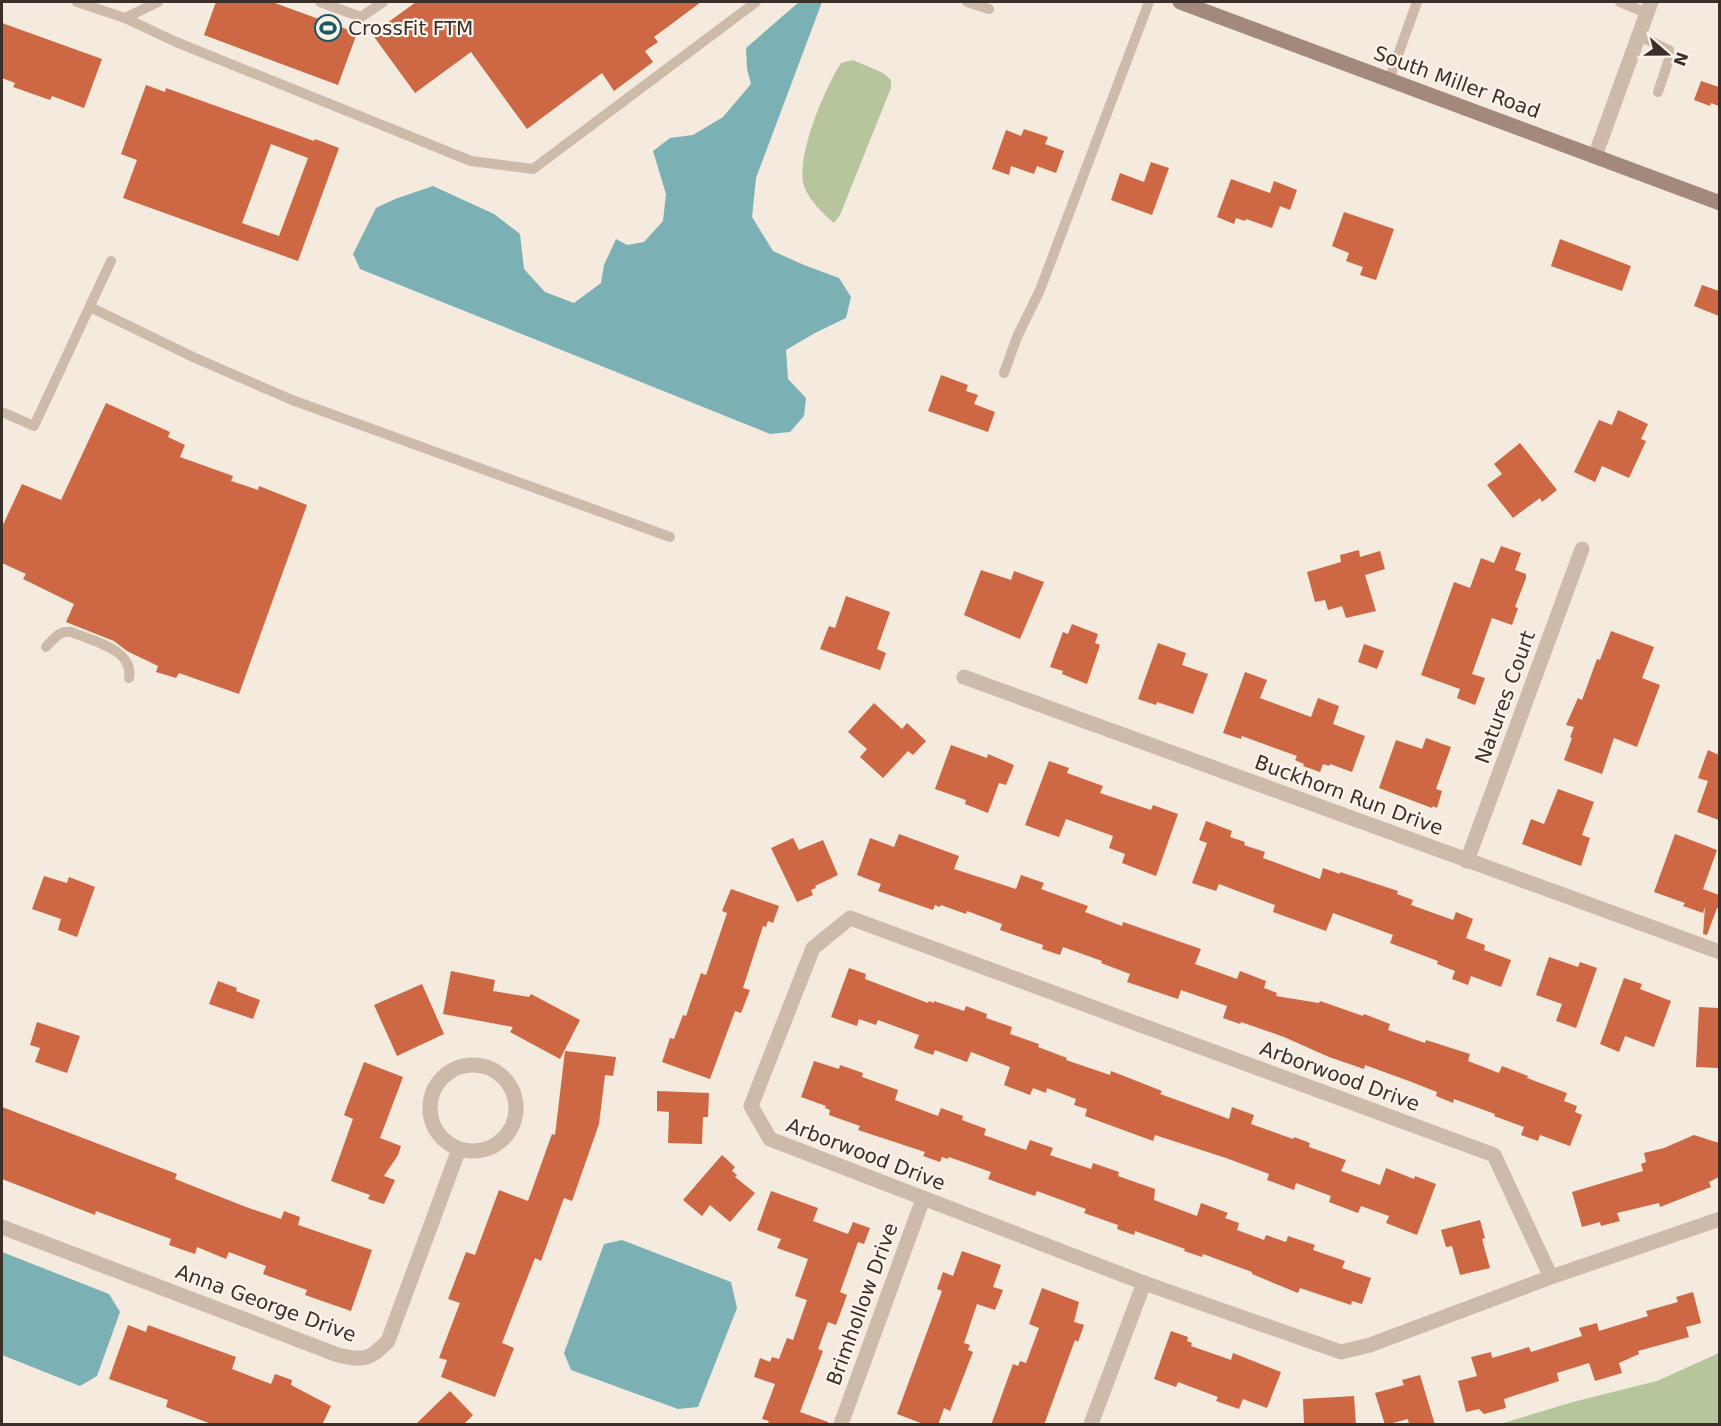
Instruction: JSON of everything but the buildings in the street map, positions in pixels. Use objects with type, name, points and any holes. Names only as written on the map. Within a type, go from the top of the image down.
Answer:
[{"type":"street","name":"South Miller Road","points":[[1180,2],[1719,202]]},
{"type":"street","points":[[1595,156],[1649,7]]},
{"type":"street","name":"Natures Court","points":[[1467,861],[1582,549]]},
{"type":"street","name":"Buckhorn Run Drive","points":[[964,677],[1719,952]]},
{"type":"street","name":"Arborwood Drive","points":[[1551,1276],[1494,1155],[850,918],[813,948],[752,1106],[770,1139],[1144,1283],[1341,1352],[1370,1345],[1551,1276],[1719,1219]]},
{"type":"street","points":[[472,1065],[483,1066],[502,1076],[509,1084],[513,1094],[515,1115],[507,1134],[490,1147],[480,1150],[459,1149],[449,1144],[435,1128],[431,1118],[432,1096],[443,1077],[452,1071],[472,1065]]},
{"type":"street","name":"Anna George Drive","points":[[2,1227],[338,1355],[355,1359],[373,1356],[388,1341],[459,1149]]},
{"type":"street","name":"Brimhollow Drive","points":[[840,1425],[923,1199]]},
{"type":"street","points":[[1091,1425],[1144,1283]]},
{"type":"lane","points":[[77,2],[125,18],[176,42],[471,161],[533,169],[756,2]]},
{"type":"lane","points":[[125,18],[158,2]]},
{"type":"lane","points":[[320,2],[361,17]]},
{"type":"lane","points":[[348,2],[361,17]]},
{"type":"lane","points":[[361,17],[383,2]]},
{"type":"lane","points":[[967,2],[989,9]]},
{"type":"lane","points":[[1004,373],[1017,337],[1040,290],[1149,2]]},
{"type":"lane","points":[[1389,80],[1417,2]]},
{"type":"lane","points":[[1620,2],[1649,7]]},
{"type":"lane","points":[[1639,36],[1663,45],[1669,50],[1669,59],[1658,92]]},
{"type":"lane","points":[[2,412],[34,426],[111,261]]},
{"type":"lane","points":[[90,307],[193,357],[292,400],[670,537]]},
{"type":"lane","points":[[46,647],[59,633],[71,632],[122,655],[129,662],[131,669],[129,678]]},
{"type":"green space","points":[[853,60],[883,73],[891,80],[891,88],[840,215],[834,223],[809,196],[804,186],[802,173],[813,123],[827,89],[841,63]]},
{"type":"green space","points":[[1719,1353],[1719,1424],[1500,1424],[1573,1402],[1657,1381]]},
{"type":"water","points":[[799,2],[822,2],[756,178],[752,217],[773,251],[839,278],[851,297],[846,318],[786,350],[788,379],[806,398],[804,416],[790,432],[770,434],[360,269],[353,254],[376,208],[433,186],[494,214],[520,234],[524,269],[545,292],[574,303],[601,283],[604,265],[616,239],[627,245],[644,242],[663,221],[666,194],[653,151],[670,138],[693,135],[723,117],[751,84],[747,69],[746,48]]},
{"type":"water","points":[[622,1240],[731,1282],[737,1308],[698,1407],[678,1409],[571,1370],[564,1353],[604,1244]]},
{"type":"water","points":[[2,1252],[109,1294],[120,1312],[97,1376],[80,1386],[2,1355]]},
{"type":"place","name":"CrossFit FTM","points":[[328,28]]}]
